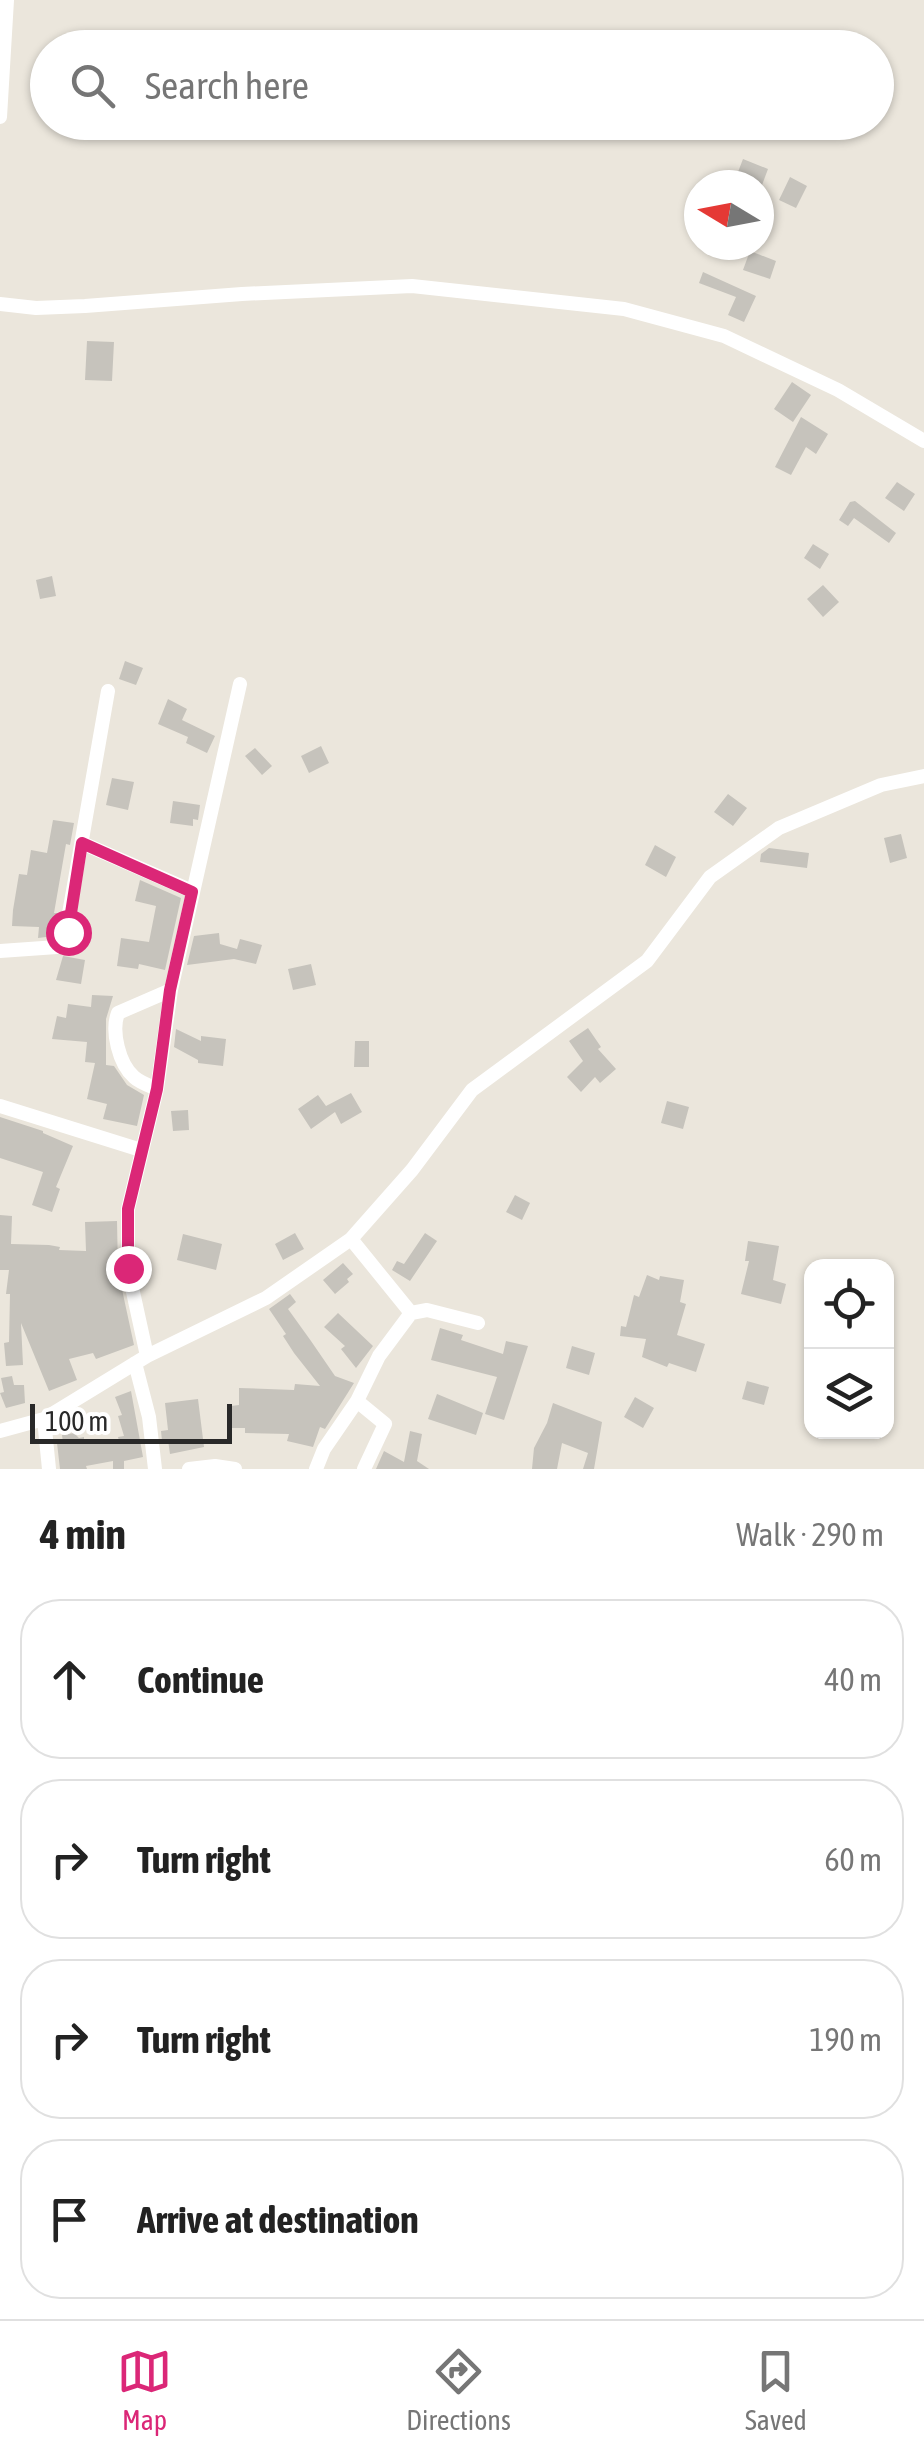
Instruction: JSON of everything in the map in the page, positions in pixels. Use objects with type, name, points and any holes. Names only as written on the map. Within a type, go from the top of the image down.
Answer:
[{"type":"street","points":[[0,117],[7,0]]},
{"type":"street","points":[[0,304],[36,308],[85,306],[412,286],[624,309],[724,336],[838,390],[924,441]]},
{"type":"street","points":[[155,1469],[128,1268],[128,1209],[157,1089],[170,990],[240,684]]},
{"type":"street","points":[[0,951],[57,948],[64,942],[108,691]]},
{"type":"street","points":[[0,1432],[44,1419],[141,1360],[266,1298],[351,1240],[412,1170],[472,1090],[647,960],[710,876],[780,828],[881,785],[924,776]]},
{"type":"street","points":[[82,843],[192,892]]},
{"type":"street","points":[[157,1089],[134,1078],[126,1067],[115,1020],[118,1014],[170,990]]},
{"type":"street","points":[[0,1106],[141,1150]]},
{"type":"street","points":[[351,1240],[410,1313]]},
{"type":"street","points":[[316,1469],[324,1449],[358,1401],[379,1356],[410,1313],[427,1310],[478,1323]]},
{"type":"street","points":[[358,1401],[385,1424],[364,1469]]},
{"type":"street","points":[[44,1419],[49,1469]]},
{"type":"street","points":[[189,1469],[235,1469]]},
{"type":"building","points":[[743,159],[768,169],[768,170],[739,170]]},
{"type":"building","points":[[790,177],[807,186],[796,208],[779,200]]},
{"type":"building","points":[[747,260],[776,261],[770,279],[743,270]]},
{"type":"building","points":[[703,272],[756,296],[744,322],[728,315],[736,297],[699,283]]},
{"type":"building","points":[[87,341],[114,342],[112,381],[85,380]]},
{"type":"building","points":[[792,382],[811,395],[793,422],[774,409]]},
{"type":"building","points":[[801,417],[828,434],[816,454],[806,447],[791,475],[775,467]]},
{"type":"building","points":[[897,482],[915,494],[904,511],[885,498]]},
{"type":"building","points":[[855,501],[896,533],[889,543],[854,518],[848,526],[839,520],[850,502]]},
{"type":"building","points":[[813,544],[829,554],[820,569],[804,558]]},
{"type":"building","points":[[52,576],[56,596],[40,599],[36,580]]},
{"type":"building","points":[[823,585],[839,602],[823,617],[807,599]]},
{"type":"building","points":[[125,661],[143,668],[136,685],[119,679]]},
{"type":"building","points":[[168,699],[187,709],[182,720],[215,736],[207,753],[186,743],[188,737],[158,724]]},
{"type":"building","points":[[321,746],[329,763],[309,773],[301,756]]},
{"type":"building","points":[[255,748],[272,766],[262,775],[245,756]]},
{"type":"building","points":[[112,778],[134,782],[128,810],[106,805]]},
{"type":"building","points":[[728,794],[747,808],[733,826],[714,812]]},
{"type":"building","points":[[173,801],[200,805],[193,826],[170,823]]},
{"type":"building","points":[[53,820],[74,823],[70,845],[66,844],[54,936],[38,938],[39,927],[12,926],[13,910],[19,874],[27,875],[31,850],[47,853]]},
{"type":"building","points":[[901,834],[907,858],[890,863],[884,838]]},
{"type":"building","points":[[655,845],[676,857],[666,877],[645,865]]},
{"type":"building","points":[[769,848],[809,853],[807,868],[760,862],[761,854]]},
{"type":"building","points":[[140,880],[181,898],[165,970],[139,964],[138,969],[117,966],[121,938],[149,942],[156,906],[135,901]]},
{"type":"building","points":[[219,933],[220,944],[237,949],[240,939],[262,945],[256,964],[234,959],[187,965],[194,936]]},
{"type":"building","points":[[63,956],[85,960],[81,984],[56,980]]},
{"type":"building","points":[[311,964],[316,985],[293,990],[288,969]]},
{"type":"building","points":[[92,995],[113,996],[106,1019],[106,1065],[114,1066],[127,1085],[144,1095],[137,1126],[103,1119],[107,1104],[87,1099],[95,1063],[85,1062],[87,1042],[52,1039],[57,1016],[66,1018],[68,1004],[91,1007]]},
{"type":"building","points":[[588,1028],[601,1047],[598,1049],[616,1069],[600,1083],[595,1077],[581,1092],[567,1077],[583,1061],[569,1041]]},
{"type":"building","points":[[176,1029],[201,1041],[201,1036],[226,1039],[223,1066],[198,1063],[174,1047]]},
{"type":"building","points":[[355,1041],[369,1041],[369,1067],[354,1067]]},
{"type":"building","points":[[351,1093],[362,1112],[341,1124],[335,1112],[311,1129],[298,1109],[318,1095],[326,1106]]},
{"type":"building","points":[[667,1101],[689,1107],[683,1129],[661,1123]]},
{"type":"building","points":[[188,1110],[189,1130],[173,1131],[171,1111]]},
{"type":"building","points":[[0,1117],[73,1146],[56,1187],[60,1189],[52,1212],[32,1205],[43,1172],[0,1158]]},
{"type":"building","points":[[515,1195],[530,1203],[522,1220],[506,1212]]},
{"type":"building","points":[[0,1215],[12,1216],[11,1244],[49,1245],[60,1247],[59,1250],[86,1251],[85,1222],[117,1221],[118,1271],[134,1345],[96,1359],[93,1353],[69,1359],[77,1380],[49,1391],[21,1323],[23,1365],[6,1366],[4,1343],[9,1342],[10,1294],[6,1294],[9,1270],[0,1270]]},
{"type":"building","points":[[295,1233],[304,1249],[283,1260],[275,1244]]},
{"type":"building","points":[[425,1233],[437,1241],[410,1281],[392,1270],[397,1261],[404,1264]]},
{"type":"building","points":[[183,1234],[222,1244],[216,1270],[177,1260]]},
{"type":"building","points":[[748,1241],[779,1246],[773,1280],[786,1284],[781,1304],[741,1294],[749,1261],[745,1261]]},
{"type":"building","points":[[343,1263],[353,1274],[335,1294],[323,1280]]},
{"type":"building","points":[[647,1275],[659,1280],[660,1276],[684,1280],[680,1302],[686,1304],[677,1335],[705,1344],[696,1372],[642,1357],[646,1339],[620,1336],[634,1295],[639,1297]]},
{"type":"building","points":[[290,1294],[296,1302],[288,1309],[335,1376],[354,1383],[325,1429],[320,1427],[313,1447],[287,1441],[289,1434],[245,1433],[245,1428],[231,1428],[231,1406],[239,1405],[239,1388],[294,1390],[295,1384],[320,1386],[294,1353],[269,1309]]},
{"type":"building","points":[[338,1313],[373,1346],[356,1368],[341,1349],[345,1346],[324,1327]]},
{"type":"building","points":[[440,1328],[463,1335],[461,1340],[503,1354],[506,1341],[528,1346],[504,1420],[485,1414],[497,1377],[431,1360]]},
{"type":"building","points":[[572,1346],[595,1353],[589,1375],[566,1368]]},
{"type":"building","points":[[12,1376],[14,1385],[24,1385],[25,1403],[6,1408],[0,1393],[4,1392],[1,1378]]},
{"type":"building","points":[[747,1381],[769,1387],[764,1405],[742,1399]]},
{"type":"building","points":[[131,1391],[143,1457],[124,1461],[124,1469],[113,1469],[113,1461],[86,1466],[87,1469],[60,1469],[57,1443],[63,1443],[62,1435],[74,1433],[84,1437],[84,1442],[103,1439],[103,1444],[124,1436],[115,1397]]},
{"type":"building","points":[[437,1394],[483,1413],[476,1435],[428,1419]]},
{"type":"building","points":[[635,1397],[654,1408],[643,1428],[624,1417]]},
{"type":"building","points":[[198,1399],[204,1447],[170,1454],[168,1440],[162,1441],[161,1431],[168,1430],[165,1403]]},
{"type":"building","points":[[553,1403],[602,1422],[594,1469],[583,1469],[588,1453],[562,1443],[557,1469],[532,1469],[534,1448]]},
{"type":"building","points":[[410,1431],[422,1434],[417,1461],[429,1469],[376,1469],[384,1451],[404,1462]]},
{"type":"route","points":[[68,932],[82,843],[192,892],[170,990],[157,1089],[128,1209],[128,1268]]}]
